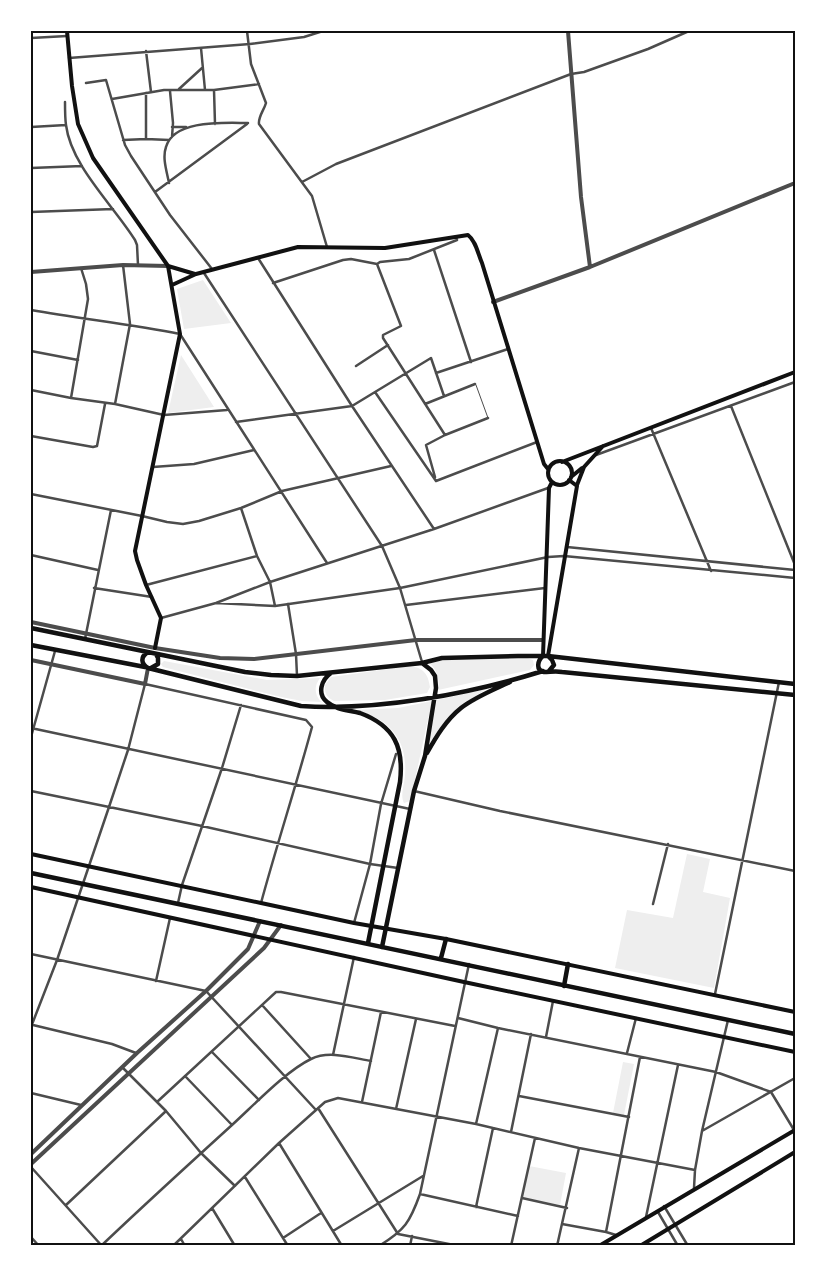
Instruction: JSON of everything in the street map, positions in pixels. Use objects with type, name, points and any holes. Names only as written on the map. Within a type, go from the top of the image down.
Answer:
[{"type":"main road","points":[[67,34],[78,124],[89,151],[168,266],[180,334],[135,551],[146,585],[161,618],[152,651],[142,658],[142,663],[148,668]]},
{"type":"main road","points":[[172,285],[196,274],[298,247],[385,248],[455,236],[471,236],[482,263],[544,464],[548,469],[548,478],[560,485],[565,484],[605,445]]},
{"type":"main road","points":[[168,266],[196,274]]},
{"type":"main road","points":[[548,469],[554,463],[562,462],[795,372]]},
{"type":"main road","points":[[562,462],[569,466],[571,471],[570,478],[577,486]]},
{"type":"main road","points":[[546,656],[577,486],[584,466]]},
{"type":"main road","points":[[31,645],[148,668],[301,706],[335,707],[434,698],[546,671],[554,665],[552,660],[546,656],[543,640],[548,557],[549,488],[552,482]]},
{"type":"main road","points":[[31,628],[85,636],[245,672],[272,676],[332,673],[422,663],[442,658],[546,656],[795,684]]},
{"type":"main road","points":[[148,668],[156,666],[158,661],[152,651]]},
{"type":"main road","points":[[546,656],[539,659],[538,664],[539,668],[546,671],[795,695]]},
{"type":"main road","points":[[382,946],[414,791],[425,756],[434,698],[435,676],[422,663]]},
{"type":"main road","points":[[332,673],[323,680],[321,691],[325,701],[335,707],[375,720],[387,729],[395,739],[401,754],[402,766],[396,807],[368,943]]},
{"type":"main road","points":[[425,756],[446,722],[460,709],[476,698],[516,679]]},
{"type":"main road","points":[[31,854],[182,885],[261,904],[446,939],[795,1012]]},
{"type":"main road","points":[[31,873],[795,1034]]},
{"type":"main road","points":[[31,887],[795,1052]]},
{"type":"main road","points":[[441,958],[446,939]]},
{"type":"main road","points":[[564,986],[568,964]]},
{"type":"main road","points":[[600,1246],[694,1188],[794,1130]]},
{"type":"main road","points":[[640,1246],[795,1152]]},
{"type":"street","points":[[247,31],[252,64],[266,103],[258,121],[259,124],[312,196],[327,247]]},
{"type":"street","points":[[69,58],[250,44],[304,37],[323,31]]},
{"type":"street","points":[[568,31],[581,197],[590,266]]},
{"type":"street","points":[[302,182],[345,160],[570,74],[584,72],[648,49],[689,31]]},
{"type":"street","points":[[31,38],[67,34]]},
{"type":"street","points":[[201,48],[205,90]]},
{"type":"street","points":[[146,51],[151,92]]},
{"type":"street","points":[[178,90],[202,68]]},
{"type":"street","points":[[86,83],[106,80],[123,140],[131,156],[155,193],[213,271]]},
{"type":"street","points":[[112,99],[151,92],[214,90],[259,84]]},
{"type":"street","points":[[214,90],[215,124]]},
{"type":"street","points":[[169,183],[165,150],[170,139],[172,127],[170,91]]},
{"type":"street","points":[[146,93],[146,138]]},
{"type":"street","points":[[65,102],[66,126],[69,139],[82,166],[137,245],[138,265]]},
{"type":"street","points":[[155,193],[248,123],[172,127]]},
{"type":"street","points":[[31,127],[66,126]]},
{"type":"street","points":[[123,140],[146,138],[170,139],[187,127]]},
{"type":"street","points":[[31,168],[82,166]]},
{"type":"street","points":[[493,302],[590,266],[795,183]]},
{"type":"street","points":[[31,212],[113,209]]},
{"type":"street","points":[[273,282],[343,260],[351,259],[376,264],[409,259],[458,240],[455,236]]},
{"type":"street","points":[[434,250],[471,362]]},
{"type":"street","points":[[258,258],[352,406],[434,529]]},
{"type":"street","points":[[376,264],[401,326],[384,335],[383,338],[445,435]]},
{"type":"street","points":[[31,272],[123,265],[168,266]]},
{"type":"street","points":[[115,404],[130,324],[123,265]]},
{"type":"street","points":[[71,398],[88,299],[81,268]]},
{"type":"street","points":[[204,273],[382,546],[406,605],[422,663]]},
{"type":"street","points":[[31,310],[85,320],[130,324],[180,334],[327,563]]},
{"type":"street","points":[[356,366],[388,345]]},
{"type":"street","points":[[436,374],[508,349]]},
{"type":"street","points":[[31,351],[78,360]]},
{"type":"street","points":[[236,422],[352,406],[431,358],[444,396]]},
{"type":"street","points":[[594,456],[795,382]]},
{"type":"street","points":[[425,404],[475,384]]},
{"type":"street","points":[[31,390],[105,404],[115,404],[164,415],[228,410]]},
{"type":"street","points":[[375,392],[436,481]]},
{"type":"street","points":[[31,436],[93,447],[97,446],[105,404]]},
{"type":"street","points":[[731,406],[795,565]]},
{"type":"street","points":[[436,481],[426,445],[445,435],[488,418]]},
{"type":"street","points":[[651,428],[711,571]]},
{"type":"street","points":[[436,481],[538,442]]},
{"type":"street","points":[[153,467],[194,464],[254,450]]},
{"type":"street","points":[[31,494],[183,524],[241,508],[282,491],[392,466]]},
{"type":"street","points":[[161,618],[216,603],[270,582],[434,529],[549,488]]},
{"type":"street","points":[[241,508],[257,556],[270,582],[275,606]]},
{"type":"street","points":[[85,636],[110,510]]},
{"type":"street","points":[[566,547],[795,570]]},
{"type":"street","points":[[31,555],[98,570]]},
{"type":"street","points":[[146,585],[257,556]]},
{"type":"street","points":[[216,603],[275,606],[400,588],[548,557],[564,556],[795,578]]},
{"type":"street","points":[[94,588],[152,598]]},
{"type":"street","points":[[406,605],[546,588]]},
{"type":"street","points":[[288,604],[296,654],[297,676]]},
{"type":"street","points":[[31,622],[152,651],[237,659],[416,640],[543,640]]},
{"type":"street","points":[[31,737],[55,651]]},
{"type":"street","points":[[31,660],[306,720],[312,727],[296,786],[277,842],[261,904]]},
{"type":"street","points":[[137,1053],[112,1044],[32,1025],[83,884],[128,750],[148,668]]},
{"type":"street","points":[[715,994],[780,682]]},
{"type":"street","points":[[178,903],[182,885],[222,768],[241,705]]},
{"type":"street","points":[[32,728],[410,809]]},
{"type":"street","points":[[354,923],[370,864],[381,804],[396,754]]},
{"type":"street","points":[[31,791],[277,842],[370,864],[398,868]]},
{"type":"street","points":[[414,791],[500,811],[795,871]]},
{"type":"street","points":[[653,904],[668,844]]},
{"type":"street","points":[[156,981],[170,918]]},
{"type":"street","points":[[31,1154],[137,1053],[206,992],[248,949],[260,921]]},
{"type":"street","points":[[281,925],[271,940],[31,1165],[102,1245],[259,1100],[285,1077],[311,1059],[333,1055],[371,1061]]},
{"type":"street","points":[[31,954],[206,992],[212,996],[285,1077],[317,1109],[398,1234]]},
{"type":"street","points":[[333,1055],[354,957]]},
{"type":"street","points":[[379,1246],[398,1234],[410,1217],[420,1194],[469,964]]},
{"type":"street","points":[[157,1102],[273,994],[281,992],[455,1026]]},
{"type":"street","points":[[546,1037],[554,1001]]},
{"type":"street","points":[[262,1005],[311,1059]]},
{"type":"street","points":[[362,1102],[381,1012]]},
{"type":"street","points":[[458,1018],[498,1028],[627,1053],[640,1058],[716,1072],[771,1092],[794,1130]]},
{"type":"street","points":[[627,1053],[636,1018]]},
{"type":"street","points":[[396,1109],[416,1019]]},
{"type":"street","points":[[694,1188],[694,1170],[728,1020]]},
{"type":"street","points":[[476,1124],[498,1028]]},
{"type":"street","points":[[511,1132],[531,1034]]},
{"type":"street","points":[[212,1052],[259,1100]]},
{"type":"street","points":[[606,1232],[640,1058]]},
{"type":"street","points":[[646,1218],[678,1065]]},
{"type":"street","points":[[123,1068],[166,1111],[201,1153],[235,1186]]},
{"type":"street","points":[[185,1076],[232,1125]]},
{"type":"street","points":[[702,1131],[795,1078]]},
{"type":"street","points":[[31,1093],[82,1106]]},
{"type":"street","points":[[519,1096],[629,1117]]},
{"type":"street","points":[[173,1246],[279,1143],[325,1102],[338,1098],[437,1116],[579,1148],[694,1170]]},
{"type":"street","points":[[66,1205],[166,1111]]},
{"type":"street","points":[[476,1207],[492,1128]]},
{"type":"street","points":[[511,1246],[535,1138]]},
{"type":"street","points":[[279,1143],[342,1246]]},
{"type":"street","points":[[557,1246],[579,1148]]},
{"type":"street","points":[[333,1231],[423,1176]]},
{"type":"street","points":[[245,1177],[288,1246]]},
{"type":"street","points":[[420,1194],[518,1216]]},
{"type":"street","points":[[522,1198],[566,1208]]},
{"type":"street","points":[[664,1206],[688,1246]]},
{"type":"street","points":[[212,1208],[235,1246]]},
{"type":"street","points":[[658,1210],[678,1246]]},
{"type":"street","points":[[283,1238],[321,1213]]},
{"type":"street","points":[[562,1224],[616,1235]]},
{"type":"street","points":[[398,1234],[459,1246]]},
{"type":"street","points":[[410,1246],[412,1236]]},
{"type":"street","points":[[31,1237],[39,1246]]},
{"type":"street","points":[[181,1238],[185,1246]]},
{"type":"lane","points":[[475,384],[488,418]]},
{"type":"shaded area","points":[[203,280],[231,323],[184,329],[177,289]]},
{"type":"shaded area","points":[[181,355],[214,407],[168,413]]},
{"type":"shaded area","points":[[472,658],[527,658],[533,660],[534,665],[530,670],[438,690],[439,682],[437,675],[434,668],[428,662]]},
{"type":"shaded area","points":[[164,661],[267,680],[320,678],[316,690],[321,702],[281,697],[163,667],[161,664]]},
{"type":"shaded area","points":[[410,666],[419,668],[426,675],[430,687],[427,693],[385,700],[334,701],[326,693],[325,685],[331,677]]},
{"type":"shaded area","points":[[486,689],[453,712],[428,745],[437,700]]},
{"type":"shaded area","points":[[432,701],[411,798],[410,801],[404,803],[402,794],[405,763],[400,742],[387,725],[368,714],[356,710],[398,708]]},
{"type":"shaded area","points":[[687,854],[710,859],[703,892],[730,898],[714,988],[615,968],[627,910],[673,918]]},
{"type":"shaded area","points":[[623,1062],[634,1064],[624,1115],[613,1113]]},
{"type":"shaded area","points":[[529,1166],[566,1173],[560,1205],[522,1197]]}]
